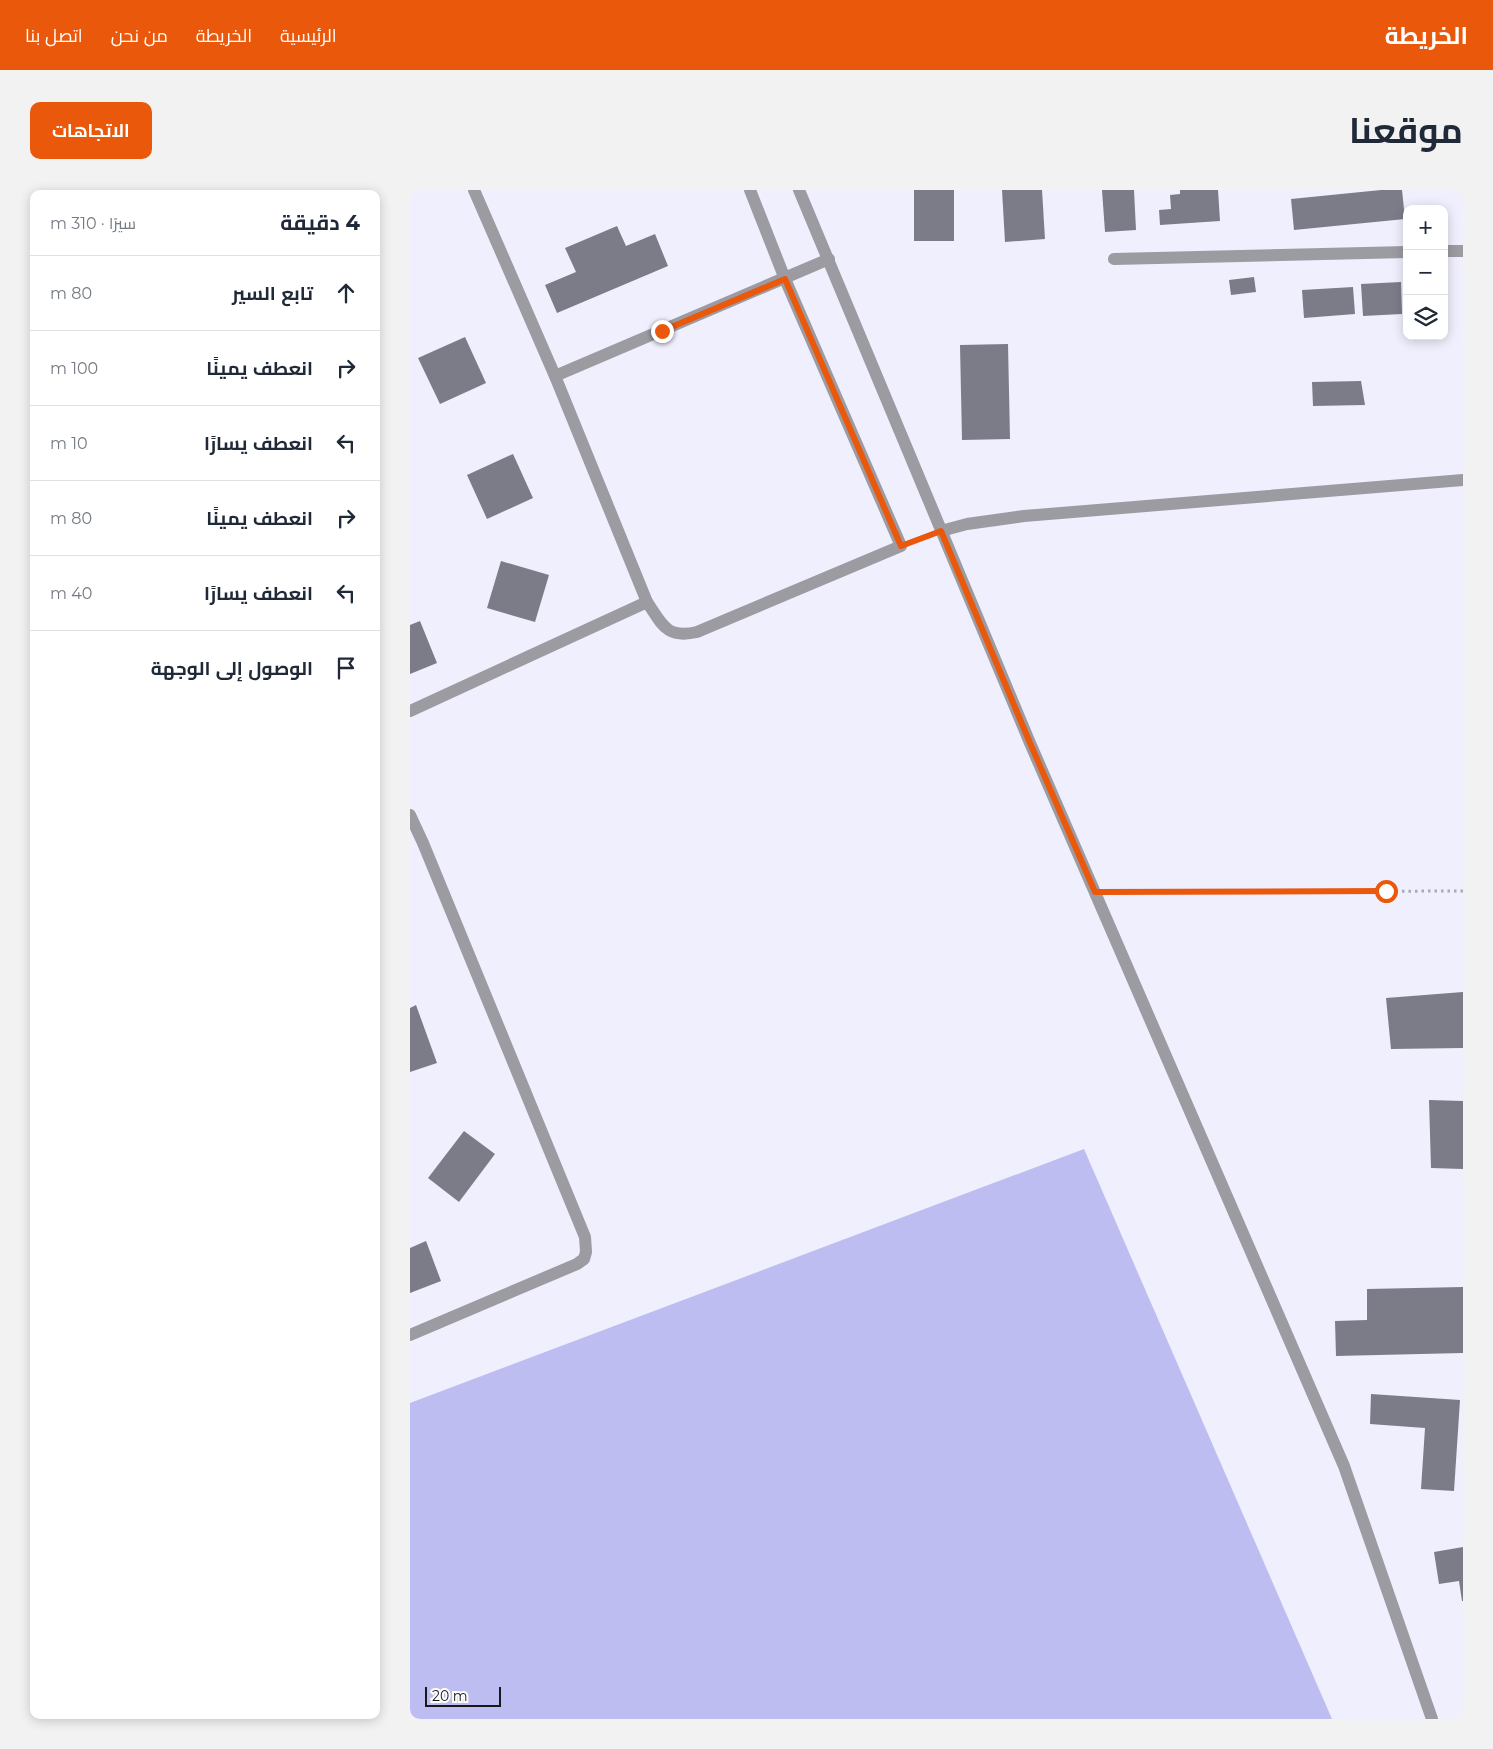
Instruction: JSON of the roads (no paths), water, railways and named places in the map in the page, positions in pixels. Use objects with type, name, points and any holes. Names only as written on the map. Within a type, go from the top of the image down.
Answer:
[{"type":"street","points":[[474,190],[555,376],[647,602],[664,627],[673,633],[688,634],[697,632],[901,546],[785,279],[750,190]]},
{"type":"street","points":[[799,190],[1030,743],[1344,1466],[1432,1719]]},
{"type":"street","points":[[1448,252],[1463,251]]},
{"type":"street","points":[[1114,259],[1403,252]]},
{"type":"street","points":[[555,376],[829,259]]},
{"type":"street","points":[[941,531],[967,524],[1024,516],[1463,480]]},
{"type":"street","points":[[410,712],[647,602]]},
{"type":"street","points":[[410,816],[423,843],[585,1237],[586,1252],[584,1259],[577,1264],[410,1334]]}]
